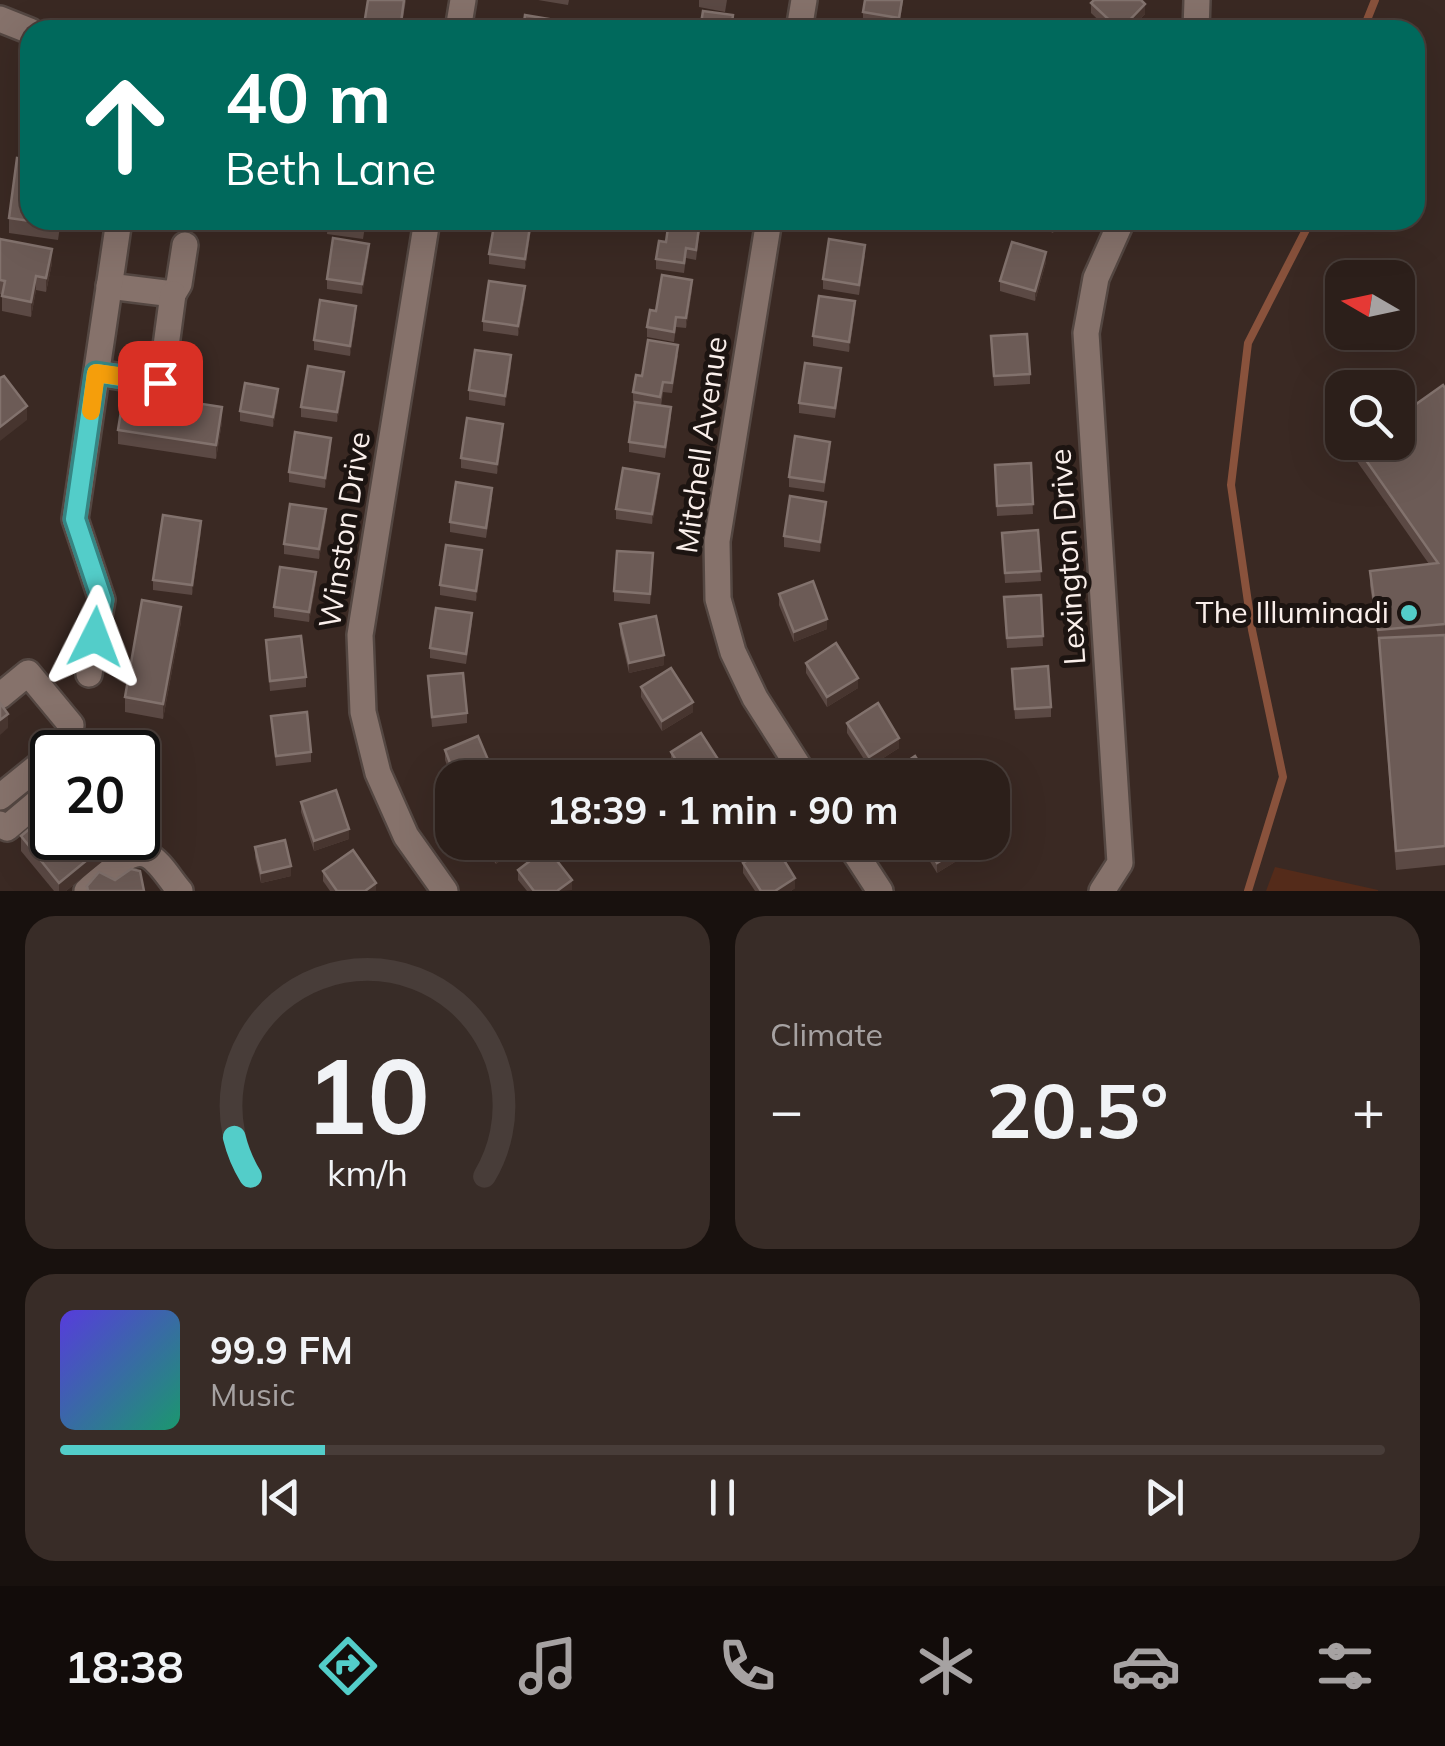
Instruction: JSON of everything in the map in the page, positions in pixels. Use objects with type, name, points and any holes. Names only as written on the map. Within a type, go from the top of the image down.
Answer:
[{"type":"street","points":[[89,674],[102,600],[75,519],[117,230]]},
{"type":"street","name":"Winston Drive","points":[[425,230],[360,635],[363,712],[378,773],[406,836],[445,891]]},
{"type":"street","name":"Mitchell Avenue","points":[[766,230],[717,541],[718,599],[733,652],[755,698],[795,760]]},
{"type":"street","name":"Lexington Drive","points":[[1102,891],[1120,863],[1086,333],[1096,278],[1118,230]]},
{"type":"street","points":[[166,419],[167,394],[160,383],[173,294],[180,284],[185,245]]},
{"type":"street","points":[[109,286],[173,294]]},
{"type":"street","points":[[96,373],[160,383]]},
{"type":"street","points":[[0,696],[28,673],[71,725],[70,730]]},
{"type":"street","points":[[0,797],[30,773]]},
{"type":"street","points":[[0,824],[7,828],[30,809]]},
{"type":"street","points":[[87,891],[128,857],[140,854],[150,856],[180,891]]},
{"type":"street","points":[[860,860],[880,891]]},
{"type":"shaded area","points":[[1275,867],[1378,890],[1378,891],[1266,891]]},
{"type":"building","points":[[368,0],[404,0],[401,20],[365,20]]},
{"type":"building","points":[[865,0],[902,0],[899,18],[863,12]]},
{"type":"building","points":[[1141,0],[1145,4],[1130,20],[1109,20],[1091,3]]},
{"type":"building","points":[[703,11],[733,15],[732,20],[702,20]]},
{"type":"building","points":[[525,15],[555,20],[524,20]]},
{"type":"building","points":[[17,158],[20,158],[20,220],[9,218]]},
{"type":"building","points":[[493,230],[529,230],[525,259],[489,254]]},
{"type":"building","points":[[668,230],[699,230],[696,250],[686,248],[684,263],[656,259],[659,241],[666,242]]},
{"type":"building","points":[[333,238],[369,244],[362,284],[327,279]]},
{"type":"building","points":[[0,239],[52,249],[46,278],[36,276],[31,302],[2,296],[5,281],[0,280]]},
{"type":"building","points":[[829,239],[865,245],[859,285],[823,279]]},
{"type":"building","points":[[1012,242],[1046,252],[1035,291],[1000,281]]},
{"type":"building","points":[[662,275],[692,280],[686,318],[676,317],[674,332],[647,327],[650,310],[656,311]]},
{"type":"building","points":[[489,281],[525,286],[518,326],[483,321]]},
{"type":"building","points":[[819,296],[855,301],[849,342],[813,336]]},
{"type":"building","points":[[320,300],[356,306],[350,346],[314,340]]},
{"type":"building","points":[[1027,334],[1030,374],[994,376],[991,336]]},
{"type":"building","points":[[648,340],[678,345],[672,383],[663,382],[660,397],[633,392],[636,375],[642,376]]},
{"type":"building","points":[[475,350],[511,355],[505,396],[469,390]]},
{"type":"building","points":[[805,363],[841,368],[835,408],[799,403]]},
{"type":"building","points":[[308,366],[344,372],[337,412],[301,407]]},
{"type":"building","points":[[4,376],[27,406],[0,427],[0,378]]},
{"type":"building","points":[[245,383],[278,389],[273,417],[240,411]]},
{"type":"building","points":[[1443,385],[1445,388],[1445,624],[1378,630],[1370,571],[1438,563],[1366,460],[1415,460],[1415,405]]},
{"type":"building","points":[[124,392],[222,407],[216,445],[118,430]]},
{"type":"building","points":[[635,402],[671,407],[665,447],[629,442]]},
{"type":"building","points":[[467,418],[503,424],[497,464],[461,458]]},
{"type":"building","points":[[295,432],[331,438],[325,478],[289,472]]},
{"type":"building","points":[[795,436],[830,442],[824,482],[789,477]]},
{"type":"building","points":[[1031,463],[1033,504],[997,506],[995,465]]},
{"type":"building","points":[[623,468],[659,474],[652,514],[616,509]]},
{"type":"building","points":[[456,482],[492,488],[486,528],[450,522]]},
{"type":"building","points":[[790,496],[826,502],[820,542],[784,536]]},
{"type":"building","points":[[290,504],[326,509],[319,549],[284,544]]},
{"type":"building","points":[[163,515],[201,521],[192,585],[153,580]]},
{"type":"building","points":[[1038,530],[1041,571],[1005,573],[1002,533]]},
{"type":"building","points":[[446,545],[482,550],[476,591],[440,585]]},
{"type":"building","points":[[617,551],[653,553],[650,594],[614,591]]},
{"type":"building","points":[[280,567],[316,572],[309,612],[274,607]]},
{"type":"building","points":[[813,581],[827,619],[794,632],[779,594]]},
{"type":"building","points":[[1041,595],[1043,636],[1007,638],[1004,597]]},
{"type":"building","points":[[142,600],[181,607],[163,704],[125,697]]},
{"type":"building","points":[[436,608],[472,613],[466,654],[430,648]]},
{"type":"building","points":[[656,616],[664,655],[629,663],[620,624]]},
{"type":"building","points":[[1445,635],[1445,846],[1396,851],[1379,638]]},
{"type":"building","points":[[301,636],[306,677],[270,681],[266,640]]},
{"type":"building","points":[[836,643],[858,678],[827,697],[806,663]]},
{"type":"building","points":[[1048,666],[1051,707],[1015,709],[1012,669]]},
{"type":"building","points":[[671,668],[693,702],[662,721],[641,687]]},
{"type":"building","points":[[463,673],[467,713],[432,717],[428,676]]},
{"type":"building","points":[[0,703],[8,714],[0,720]]},
{"type":"building","points":[[878,703],[899,738],[869,757],[847,723]]},
{"type":"building","points":[[307,712],[311,752],[276,756],[271,716]]},
{"type":"building","points":[[701,733],[718,760],[676,760],[671,752]]},
{"type":"building","points":[[478,736],[488,760],[449,760],[445,750]]},
{"type":"building","points":[[336,790],[349,829],[314,841],[301,802]]},
{"type":"building","points":[[30,828],[30,847],[21,836]]},
{"type":"building","points":[[285,840],[291,866],[261,873],[255,847]]},
{"type":"building","points":[[353,850],[376,883],[365,891],[337,891],[323,871]]},
{"type":"building","points":[[40,860],[87,860],[59,883]]},
{"type":"building","points":[[531,860],[556,860],[572,880],[557,891],[534,891],[518,870]]},
{"type":"building","points":[[784,860],[795,878],[775,891],[761,891],[743,863]]},
{"type":"building","points":[[131,869],[140,871],[144,891],[88,891],[87,886],[99,872],[115,880]]},
{"type":"waterway","points":[[1367,20],[1375,0]]},
{"type":"waterway","points":[[1248,891],[1283,777],[1252,630],[1231,485],[1248,343],[1306,230]]},
{"type":"slow traffic","points":[[91,411],[96,373],[125,377]]},
{"type":"place","name":"The Illuminadi","points":[[1409,613]]},
{"type":"route","points":[[95,637],[102,600],[75,519],[96,373],[160,383]]}]
